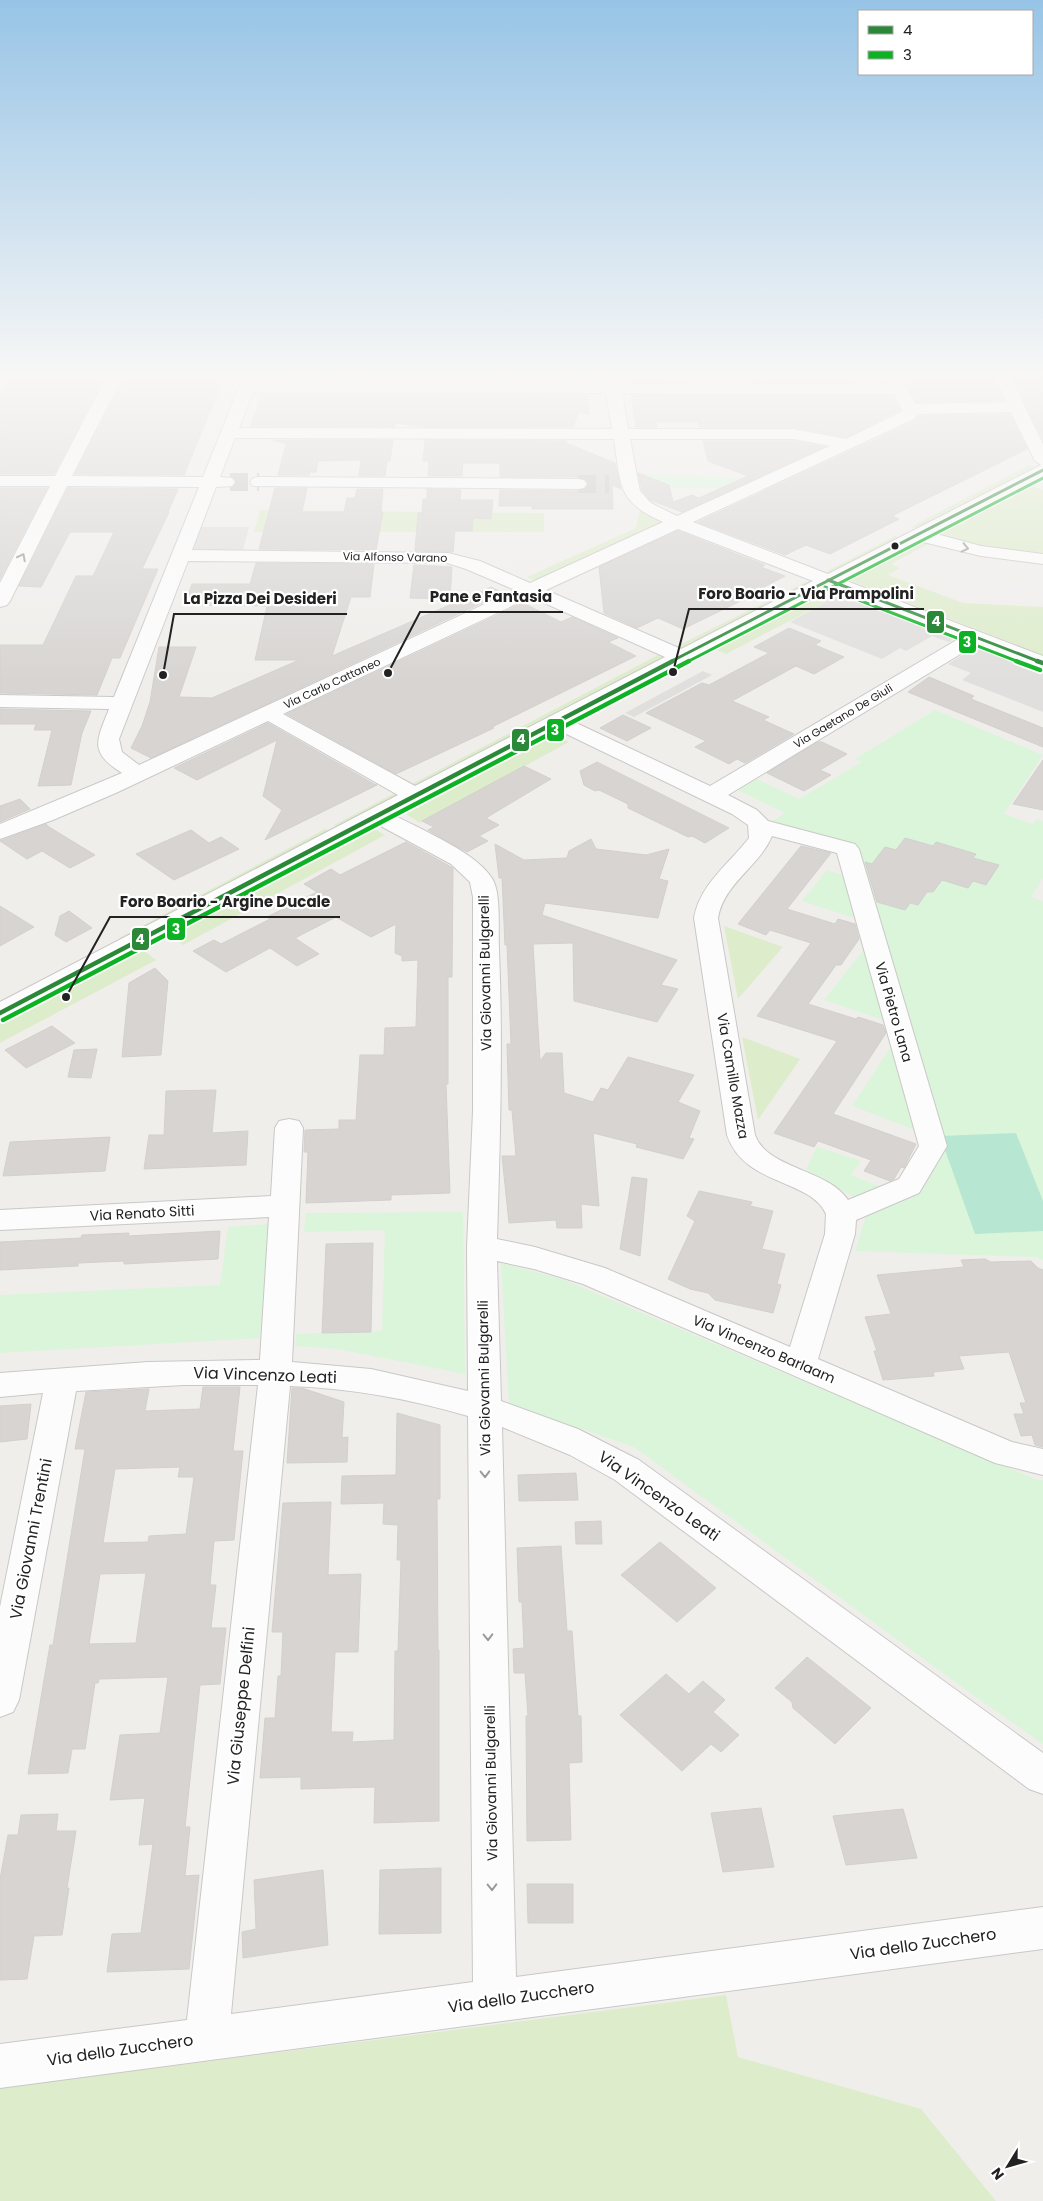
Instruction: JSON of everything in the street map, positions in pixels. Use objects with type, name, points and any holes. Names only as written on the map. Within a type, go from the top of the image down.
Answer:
[{"type":"street","points":[[0,601],[63,477]]},
{"type":"street","points":[[139,774],[118,762],[110,751],[108,745],[110,733],[212,477]]},
{"type":"street","points":[[626,477],[627,489],[650,509],[677,522],[1043,663]]},
{"type":"street","name":"Via Carlo Cattaneo","points":[[522,586],[677,522],[777,477]]},
{"type":"street","points":[[0,1013],[680,656],[918,534],[1039,477]]},
{"type":"street","points":[[0,481],[230,482]]},
{"type":"street","points":[[259,482],[578,484]]},
{"type":"street","name":"Via Carlo Cattaneo","points":[[0,832],[45,815],[139,774],[522,586],[633,527],[627,489]]},
{"type":"street","points":[[918,534],[981,552],[1043,559]]},
{"type":"street","name":"Via Alfonso Varano","points":[[180,555],[443,558],[464,562],[680,656]]},
{"type":"street","name":"Via Gaetano De Giuli","points":[[711,795],[975,637]]},
{"type":"street","points":[[0,701],[121,703]]},
{"type":"street","points":[[277,719],[415,795]]},
{"type":"street","name":"Via Pietro Lana","points":[[556,721],[751,815],[757,820],[760,832],[847,849],[933,1146],[909,1186],[841,1215]]},
{"type":"street","name":"Via Giovanni Bulgarelli","points":[[376,815],[458,859],[474,871],[482,882],[487,967],[487,1111],[482,1246],[495,2001]]},
{"type":"street","name":"Via Camillo Mazza","points":[[760,832],[712,896],[706,911],[741,1135],[744,1144],[754,1155],[820,1191],[833,1201],[841,1215]]},
{"type":"street","points":[[275,1373],[289,1128]]},
{"type":"street","name":"Via Renato Sitti","points":[[0,1220],[285,1206]]},
{"type":"street","points":[[800,1365],[840,1234],[841,1215]]},
{"type":"street","name":"Via Vincenzo Barlaam","points":[[482,1246],[535,1258],[594,1276],[1007,1454],[1043,1462]]},
{"type":"street","name":"Via Vincenzo Leati","points":[[0,1384],[62,1378],[166,1373],[275,1373],[370,1381],[443,1396],[559,1434],[601,1454],[627,1470],[1043,1776]]},
{"type":"street","name":"Via Giuseppe Delfini","points":[[207,2039],[275,1373]]},
{"type":"street","name":"Via Giovanni Trentini","points":[[0,1700],[62,1378]]},
{"type":"street","name":"Via dello Zucchero","points":[[0,2066],[1043,1928]]},
{"type":"green space","points":[[637,477],[751,478],[733,488],[642,489]]},
{"type":"green space","points":[[1007,477],[1025,477],[921,530],[911,527]]},
{"type":"green space","points":[[1029,485],[1043,490],[1043,554],[990,548],[944,537],[942,533]]},
{"type":"green space","points":[[260,510],[544,513],[544,532],[254,532]]},
{"type":"green space","points":[[640,510],[666,524],[542,583],[527,577],[636,528]]},
{"type":"green space","points":[[895,536],[903,539],[834,574],[827,571]]},
{"type":"green space","points":[[918,540],[928,544],[891,564],[900,568],[888,575],[963,603],[1043,607],[1043,655],[844,578]]},
{"type":"green space","points":[[814,578],[819,580],[679,652],[671,649]]},
{"type":"green space","points":[[821,596],[830,600],[726,654],[717,650]]},
{"type":"green space","points":[[662,653],[670,657],[342,829],[334,825]]},
{"type":"green space","points":[[935,710],[1043,755],[1004,814],[1033,824],[1037,819],[1043,821],[1043,878],[1031,897],[1043,901],[1043,1260],[1035,1257],[855,1251],[869,1206],[806,1169],[817,1147],[861,1161],[851,1175],[878,1186],[897,1186],[934,1137],[852,1106],[904,1027],[824,1000],[882,927],[802,901],[827,870],[851,878],[848,845],[771,822],[785,813],[738,790],[756,779],[799,799],[862,762],[855,759]]},
{"type":"green space","points":[[554,735],[569,742],[420,823],[406,814]]},
{"type":"green space","points":[[371,827],[385,835],[183,945],[170,935]]},
{"type":"green space","points":[[325,829],[334,834],[127,943],[119,938]]},
{"type":"green space","points":[[724,926],[783,947],[738,999]]},
{"type":"green space","points":[[141,949],[156,960],[0,1043],[0,1024]]},
{"type":"green space","points":[[742,1037],[800,1059],[758,1120]]},
{"type":"green space","points":[[1016,1133],[1043,1201],[1043,1231],[975,1234],[940,1136]]},
{"type":"green space","points":[[463,1212],[465,1374],[338,1349],[295,1346],[296,1334],[382,1331],[385,1230],[304,1232],[306,1213]]},
{"type":"green space","points":[[270,1224],[260,1338],[0,1353],[0,1295],[220,1285],[228,1227]]},
{"type":"green space","points":[[501,1263],[562,1279],[1037,1480],[1043,1480],[1043,1744],[634,1447],[509,1404]]},
{"type":"green space","points":[[726,1995],[738,2057],[921,2109],[996,2201],[0,2201],[0,2088]]},
{"type":"shaded area","points":[[196,527],[249,527],[242,554],[185,553]]},
{"type":"shaded area","points":[[835,597],[845,601],[852,597],[956,638],[949,642],[932,636],[906,651],[900,648],[882,659],[790,622]]},
{"type":"shaded area","points":[[976,646],[1043,673],[1043,712],[962,680],[971,673],[948,664]]},
{"type":"shaded area","points":[[703,671],[712,675],[634,717],[625,713]]},
{"type":"building","points":[[500,477],[618,477],[621,489],[612,485],[613,509],[532,509],[532,506],[499,506],[500,490],[578,491],[586,489],[589,484],[586,479],[578,477]]},
{"type":"building","points":[[639,477],[648,477],[669,485],[673,502],[692,495],[699,498],[746,477],[759,477],[682,512],[650,500],[642,490]]},
{"type":"building","points":[[795,477],[971,477],[892,516],[899,519],[830,554],[806,545],[785,555],[698,522]]},
{"type":"building","points":[[0,488],[47,488],[0,579]]},
{"type":"building","points":[[68,488],[178,489],[142,569],[158,569],[120,658],[112,658],[97,695],[0,693],[0,645],[43,645],[76,576],[93,576],[114,532],[70,532],[41,587],[19,586]]},
{"type":"building","points":[[275,488],[307,488],[302,512],[344,512],[347,498],[355,498],[357,489],[383,489],[381,512],[383,512],[376,550],[259,549]]},
{"type":"building","points":[[427,489],[461,490],[460,500],[493,500],[491,519],[473,518],[472,531],[455,531],[453,552],[415,551],[418,513],[422,513],[423,499],[427,499]]},
{"type":"building","points":[[678,531],[765,565],[761,567],[785,576],[747,596],[749,597],[683,629],[658,618],[637,628],[604,613],[599,567]]},
{"type":"building","points":[[256,563],[374,564],[370,597],[351,597],[332,656],[491,587],[503,593],[151,758],[131,748],[142,726],[150,702],[159,647],[196,647],[179,697],[212,698],[299,660],[255,660],[267,606],[184,605],[192,584],[250,584]]},
{"type":"building","points":[[414,565],[452,567],[450,599],[410,598]]},
{"type":"building","points":[[523,603],[561,622],[572,617],[618,638],[608,642],[636,656],[492,727],[494,728],[396,774],[287,714]]},
{"type":"building","points":[[789,628],[821,641],[815,645],[844,657],[814,674],[796,666],[732,701],[769,717],[763,720],[794,734],[745,763],[737,759],[729,764],[695,747],[706,741],[646,713],[702,683],[709,685],[769,653],[754,647]]},
{"type":"building","points":[[929,677],[974,696],[971,699],[1043,728],[1043,747],[908,692]]},
{"type":"building","points":[[0,709],[91,711],[82,733],[71,785],[38,786],[52,730],[34,730],[36,724],[0,724]]},
{"type":"building","points":[[623,715],[651,728],[627,741],[600,728]]},
{"type":"building","points":[[268,723],[377,785],[265,840],[282,810],[263,796],[277,740],[197,780],[174,768]]},
{"type":"building","points":[[818,742],[822,742],[847,754],[820,770],[831,775],[804,791],[767,773]]},
{"type":"building","points":[[1043,760],[1043,810],[1013,804]]},
{"type":"building","points":[[597,762],[729,828],[705,843],[692,836],[688,837],[628,808],[628,804],[584,785],[580,771]]},
{"type":"building","points":[[524,766],[551,779],[486,818],[499,825],[479,836],[488,841],[467,852],[428,830],[434,827],[422,821]]},
{"type":"building","points":[[20,799],[30,809],[0,822],[0,806]]},
{"type":"building","points":[[46,824],[95,855],[70,868],[42,851],[27,859],[0,841]]},
{"type":"building","points":[[191,830],[209,843],[221,837],[239,849],[174,880],[136,854]]},
{"type":"building","points":[[905,838],[933,846],[936,842],[976,854],[973,858],[999,865],[986,885],[973,881],[968,888],[942,880],[933,892],[927,892],[918,905],[910,903],[905,910],[877,902],[865,862],[872,864],[885,847],[896,850]]},
{"type":"building","points":[[591,839],[596,849],[646,855],[669,849],[659,879],[668,881],[658,918],[545,903],[542,915],[677,960],[661,985],[678,989],[657,1022],[574,1001],[573,943],[533,944],[540,1061],[546,1053],[562,1053],[564,1093],[593,1102],[601,1088],[608,1090],[628,1057],[694,1075],[678,1102],[700,1111],[689,1138],[694,1139],[683,1159],[636,1147],[637,1144],[593,1133],[599,1206],[581,1204],[582,1228],[557,1228],[556,1220],[509,1223],[502,1156],[516,1156],[512,1110],[509,1110],[507,1044],[511,1044],[507,945],[505,945],[502,878],[499,878],[495,844],[524,860],[567,858],[569,851]]},
{"type":"building","points":[[406,842],[453,868],[452,977],[448,977],[448,1084],[446,1084],[450,1193],[391,1195],[391,1200],[306,1203],[308,1152],[304,1152],[305,1130],[339,1129],[339,1120],[356,1120],[360,1055],[384,1055],[385,1028],[416,1027],[418,960],[402,961],[402,956],[395,953],[396,924],[371,937],[336,917],[295,938],[319,954],[297,966],[270,948],[226,972],[193,951],[214,940],[221,944],[270,919],[267,917],[317,892],[304,884],[331,869],[340,875]]},
{"type":"building","points":[[801,846],[831,853],[787,909],[835,924],[838,919],[855,924],[859,939],[841,965],[836,965],[808,1004],[856,1019],[858,1017],[883,1025],[886,1033],[833,1114],[916,1144],[904,1168],[901,1167],[894,1179],[890,1181],[864,1171],[871,1160],[818,1141],[814,1147],[774,1133],[837,1041],[757,1016],[811,943],[770,930],[766,935],[738,924]]},
{"type":"building","points":[[0,906],[34,927],[0,946]]},
{"type":"building","points":[[69,911],[92,928],[66,942],[55,935],[60,916]]},
{"type":"building","points":[[155,968],[168,981],[161,1055],[122,1057],[129,983]]},
{"type":"building","points":[[52,1026],[75,1043],[26,1068],[5,1050]]},
{"type":"building","points":[[97,1049],[91,1078],[68,1077],[74,1050]]},
{"type":"building","points":[[216,1090],[212,1133],[248,1131],[246,1165],[144,1169],[149,1135],[164,1135],[166,1091]]},
{"type":"building","points":[[110,1137],[105,1171],[3,1176],[10,1142]]},
{"type":"building","points":[[632,1177],[647,1179],[640,1256],[620,1249]]},
{"type":"building","points":[[699,1191],[752,1202],[750,1206],[773,1211],[762,1249],[785,1254],[777,1284],[781,1285],[773,1313],[715,1300],[708,1293],[690,1289],[668,1279],[695,1221],[687,1216]]},
{"type":"building","points":[[220,1231],[218,1259],[124,1264],[124,1261],[78,1263],[78,1266],[0,1270],[0,1242],[81,1238],[82,1235],[129,1233],[128,1236]]},
{"type":"building","points":[[373,1243],[371,1332],[322,1333],[326,1244]]},
{"type":"building","points":[[985,1259],[991,1262],[1031,1261],[1043,1270],[1043,1447],[1035,1445],[1032,1435],[1021,1436],[1014,1414],[1024,1414],[1020,1403],[1026,1403],[1009,1352],[959,1356],[964,1369],[933,1372],[934,1376],[883,1380],[874,1351],[877,1351],[865,1317],[891,1314],[877,1275],[964,1267],[961,1260]]},
{"type":"building","points":[[203,1387],[240,1387],[233,1451],[243,1451],[234,1540],[214,1541],[210,1585],[216,1585],[211,1628],[226,1628],[220,1684],[200,1685],[185,1827],[190,1827],[185,1876],[199,1875],[189,1969],[107,1972],[112,1934],[141,1933],[153,1844],[139,1845],[145,1798],[110,1800],[120,1735],[160,1733],[168,1677],[99,1679],[98,1683],[95,1683],[85,1749],[72,1749],[68,1773],[28,1774],[50,1645],[53,1645],[85,1449],[75,1449],[86,1392],[149,1389],[145,1411],[200,1409]],"holes":[[[180,1467],[178,1477],[194,1477],[186,1534],[149,1536],[148,1542],[103,1543],[115,1469]],[[146,1573],[136,1643],[89,1644],[100,1574]]]},
{"type":"building","points":[[292,1388],[302,1388],[344,1402],[342,1438],[348,1437],[347,1462],[287,1463]]},
{"type":"building","points":[[31,1404],[27,1439],[0,1442],[0,1406]]},
{"type":"building","points":[[397,1413],[440,1425],[440,1499],[437,1499],[439,1821],[374,1823],[375,1787],[301,1789],[301,1777],[260,1778],[265,1718],[275,1718],[278,1676],[281,1676],[283,1632],[272,1632],[283,1503],[331,1502],[328,1575],[361,1574],[358,1652],[335,1652],[331,1732],[353,1732],[352,1742],[394,1740],[395,1651],[398,1651],[401,1560],[397,1560],[398,1525],[383,1524],[384,1503],[341,1504],[342,1476],[396,1475]]},
{"type":"building","points":[[576,1473],[578,1500],[519,1501],[518,1475]]},
{"type":"building","points":[[601,1521],[602,1544],[576,1544],[575,1522]]},
{"type":"building","points":[[660,1542],[716,1588],[677,1622],[621,1575]]},
{"type":"building","points":[[561,1546],[567,1631],[572,1631],[578,1716],[581,1716],[582,1762],[569,1763],[571,1840],[527,1841],[526,1716],[528,1716],[525,1673],[514,1673],[513,1649],[524,1648],[522,1602],[519,1602],[517,1548]]},
{"type":"building","points":[[807,1657],[871,1708],[835,1744],[793,1708],[792,1702],[775,1688]]},
{"type":"building","points":[[666,1674],[689,1694],[703,1681],[725,1700],[713,1712],[739,1735],[721,1752],[711,1744],[682,1771],[620,1715]]},
{"type":"building","points":[[761,1808],[774,1867],[723,1872],[711,1813]]},
{"type":"building","points":[[903,1809],[917,1858],[846,1865],[833,1816]]},
{"type":"building","points":[[58,1814],[56,1831],[76,1831],[62,1935],[34,1936],[27,1979],[0,1980],[0,1879],[8,1835],[18,1835],[21,1815]]},
{"type":"building","points":[[441,1868],[441,1933],[379,1934],[380,1870]]},
{"type":"building","points":[[323,1870],[328,1945],[243,1958],[242,1932],[256,1929],[254,1880]]},
{"type":"building","points":[[527,1884],[573,1884],[573,1923],[528,1923]]},
{"type":"tunnel","points":[[230,482],[259,482]]},
{"type":"tunnel","points":[[578,484],[609,484]]},
{"type":"transit line","name":"4","points":[[0,1013],[556,721],[1030,477]]},
{"type":"transit line","name":"3","points":[[3,1020],[559,728],[1043,478]]},
{"type":"transit line","name":"4","points":[[828,580],[1043,663]]},
{"type":"transit line","name":"3","points":[[825,587],[1040,670]]},
{"type":"place","name":"Foro Boario - Via Prampolini","points":[[673,672]]},
{"type":"place","name":"Pane e Fantasia","points":[[388,673]]},
{"type":"place","name":"La Pizza Dei Desideri","points":[[163,675]]},
{"type":"place","name":"Foro Boario - Argine Ducale","points":[[66,997]]}]
